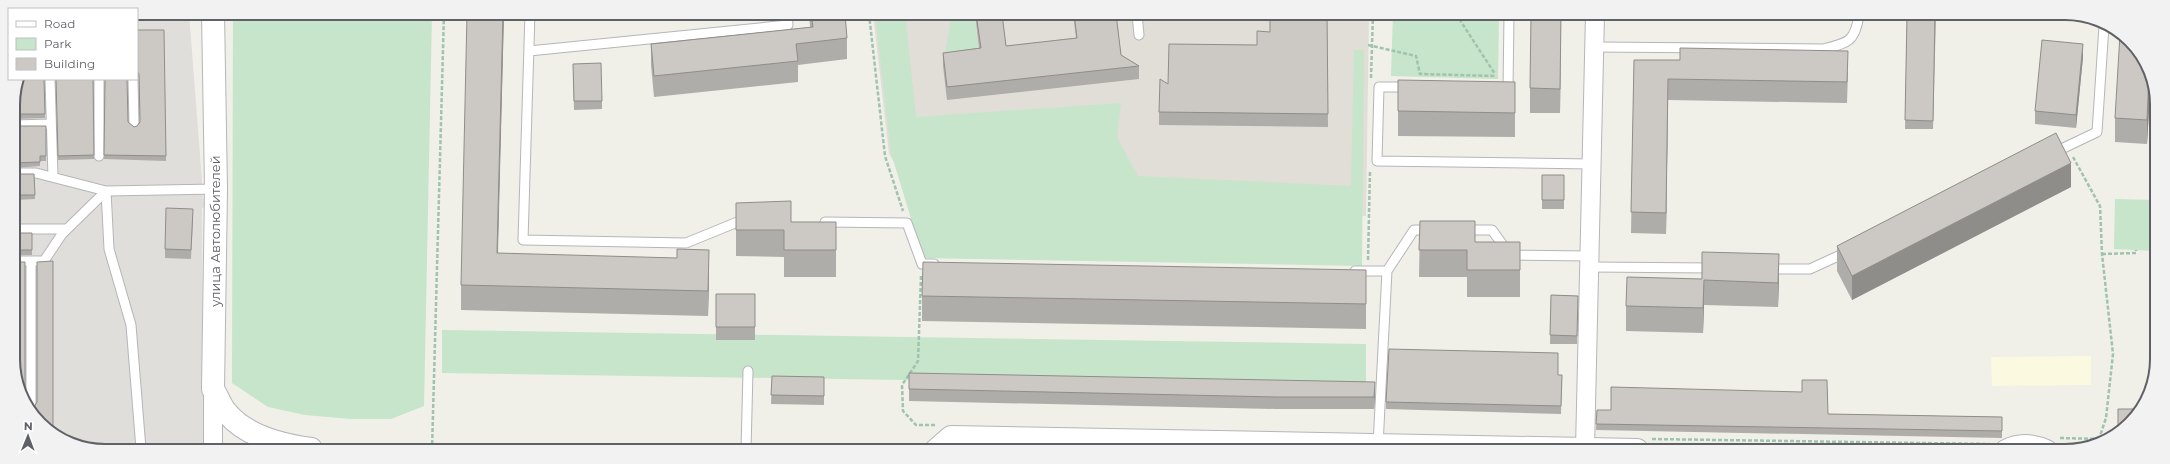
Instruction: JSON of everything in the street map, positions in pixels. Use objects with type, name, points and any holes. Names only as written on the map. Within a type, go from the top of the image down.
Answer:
[{"type":"street","name":"улица Автолюбителей","points":[[213,20],[216,189],[213,444]]},
{"type":"street","points":[[1588,444],[1595,20]]},
{"type":"street","points":[[213,389],[226,413],[246,431],[286,444]]},
{"type":"street","points":[[943,444],[951,437],[994,444]]},
{"type":"lane","points":[[530,20],[523,240],[686,243],[740,221],[755,221]]},
{"type":"lane","points":[[529,51],[788,25],[788,20]]},
{"type":"lane","points":[[1138,20],[1139,35]]},
{"type":"lane","points":[[1493,88],[1508,88],[1510,20]]},
{"type":"lane","points":[[1594,47],[1823,48],[1845,44],[1857,31],[1859,20]]},
{"type":"lane","points":[[2046,157],[2097,132],[2104,29]]},
{"type":"lane","points":[[50,80],[53,177]]},
{"type":"lane","points":[[98,80],[99,156]]},
{"type":"lane","points":[[133,80],[134,126]]},
{"type":"lane","points":[[1424,87],[1379,87],[1377,161],[1592,164]]},
{"type":"lane","points":[[20,125],[51,124]]},
{"type":"lane","points":[[20,173],[36,173],[106,191],[216,189]]},
{"type":"lane","points":[[20,261],[44,261],[67,229],[106,191]]},
{"type":"lane","points":[[106,191],[109,248],[131,325],[141,444]]},
{"type":"lane","points":[[817,222],[907,223],[922,264],[946,264]]},
{"type":"lane","points":[[20,229],[67,229]]},
{"type":"lane","points":[[1378,444],[1387,271],[1414,230],[1438,230]]},
{"type":"lane","points":[[1453,230],[1492,230],[1510,255],[1724,268]]},
{"type":"lane","points":[[1755,269],[1810,269],[1853,249]]},
{"type":"lane","points":[[30,399],[31,261]]},
{"type":"lane","points":[[1344,271],[1387,271]]},
{"type":"lane","points":[[746,444],[748,371]]},
{"type":"path","points":[[432,444],[444,20]]},
{"type":"path","points":[[869,20],[885,156],[907,223]]},
{"type":"path","points":[[1371,84],[1373,20]]},
{"type":"path","points":[[1368,45],[1416,56],[1420,74],[1496,76],[1460,20]]},
{"type":"path","points":[[2068,146],[2100,206],[2102,254],[2113,354],[2106,418],[2100,436]]},
{"type":"path","points":[[1368,271],[1370,170]]},
{"type":"path","points":[[2102,254],[2136,253],[2136,250]]},
{"type":"path","points":[[922,264],[918,361],[902,385],[903,411],[916,425],[938,425]]},
{"type":"path","points":[[2049,444],[2088,440]]},
{"type":"path","points":[[1642,444],[1964,444]]},
{"type":"shaded area","points":[[138,20],[190,20],[204,207],[202,208],[203,444],[99,444],[72,438],[62,433],[48,422],[48,416],[42,416],[34,406],[25,386],[20,365],[20,99],[24,80],[138,80]]},
{"type":"shaded area","points":[[874,20],[1369,20],[1366,216],[924,209],[889,154]]},
{"type":"shaded area","points":[[2091,356],[2091,385],[1992,386],[1991,357]]},
{"type":"green space","points":[[233,20],[432,20],[424,406],[391,419],[351,419],[305,415],[268,407],[232,383]]},
{"type":"green space","points":[[876,20],[906,20],[916,117],[1121,103],[1117,138],[1138,176],[1351,186],[1354,50],[1364,50],[1362,266],[923,258],[891,153]]},
{"type":"green space","points":[[951,20],[975,20],[980,60],[943,65]]},
{"type":"green space","points":[[1393,20],[1499,20],[1498,79],[1391,76]]},
{"type":"green space","points":[[2115,199],[2150,200],[2150,251],[2114,249]]},
{"type":"green space","points":[[442,330],[1366,344],[1366,387],[442,373]]},
{"type":"building","points":[[467,20],[503,20],[497,253],[677,258],[677,249],[709,250],[708,291],[461,285]]},
{"type":"building","points":[[812,20],[846,20],[847,38],[796,44],[798,61],[654,76],[651,44],[813,27]]},
{"type":"building","points":[[977,20],[1003,20],[1006,46],[1077,38],[1075,20],[1117,20],[1121,55],[1139,66],[947,87],[943,53],[981,48]]},
{"type":"building","points":[[1270,20],[1327,20],[1328,114],[1159,112],[1160,79],[1168,84],[1169,44],[1257,45],[1257,31],[1270,32]]},
{"type":"building","points":[[1531,20],[1561,20],[1560,89],[1530,88]]},
{"type":"building","points":[[1907,20],[1935,20],[1933,121],[1905,120]]},
{"type":"building","points":[[138,30],[164,30],[166,156],[104,155],[105,80],[127,80],[128,122],[134,127],[140,122]]},
{"type":"building","points":[[2042,40],[2083,44],[2076,115],[2035,111]]},
{"type":"building","points":[[2120,40],[2136,58],[2145,78],[2148,90],[2147,120],[2115,118]]},
{"type":"building","points":[[1680,48],[1848,51],[1847,82],[1668,79],[1666,213],[1631,212],[1634,60],[1680,60]]},
{"type":"building","points":[[601,63],[602,101],[574,101],[573,64]]},
{"type":"building","points":[[24,80],[44,80],[45,114],[20,114],[20,99]]},
{"type":"building","points":[[56,80],[93,80],[94,155],[58,156]]},
{"type":"building","points":[[1398,80],[1515,82],[1515,113],[1398,111]]},
{"type":"building","points":[[20,126],[46,126],[46,156],[40,156],[40,162],[20,163]]},
{"type":"building","points":[[2056,133],[2071,163],[1852,276],[1837,246]]},
{"type":"building","points":[[20,174],[34,174],[35,195],[20,195]]},
{"type":"building","points":[[1542,175],[1564,175],[1564,200],[1542,200]]},
{"type":"building","points":[[791,201],[791,222],[836,222],[836,250],[784,250],[784,230],[736,230],[736,203]]},
{"type":"building","points":[[166,208],[193,209],[191,250],[165,249]]},
{"type":"building","points":[[1420,221],[1475,221],[1475,242],[1520,242],[1520,270],[1467,270],[1467,250],[1419,250]]},
{"type":"building","points":[[20,233],[32,233],[32,250],[20,250]]},
{"type":"building","points":[[1702,252],[1779,254],[1778,283],[1704,280],[1703,308],[1626,306],[1627,277],[1702,279]]},
{"type":"building","points":[[53,261],[53,426],[48,422],[48,416],[42,416],[34,406],[37,402],[37,262]]},
{"type":"building","points":[[20,262],[25,262],[25,386],[20,365]]},
{"type":"building","points":[[923,262],[1366,270],[1366,304],[922,296]]},
{"type":"building","points":[[716,294],[755,294],[755,327],[716,327]]},
{"type":"building","points":[[1551,295],[1578,296],[1577,336],[1550,335]]},
{"type":"building","points":[[1389,349],[1558,353],[1558,375],[1562,375],[1561,406],[1386,402]]},
{"type":"building","points":[[909,373],[1375,382],[1374,397],[1276,397],[909,389]]},
{"type":"building","points":[[772,376],[824,377],[824,396],[771,395]]},
{"type":"building","points":[[1802,380],[1827,380],[1828,414],[2002,417],[2002,431],[1596,424],[1597,410],[1611,410],[1611,387],[1802,392]]},
{"type":"building","points":[[2118,409],[2134,409],[2129,415],[2118,425]]}]
